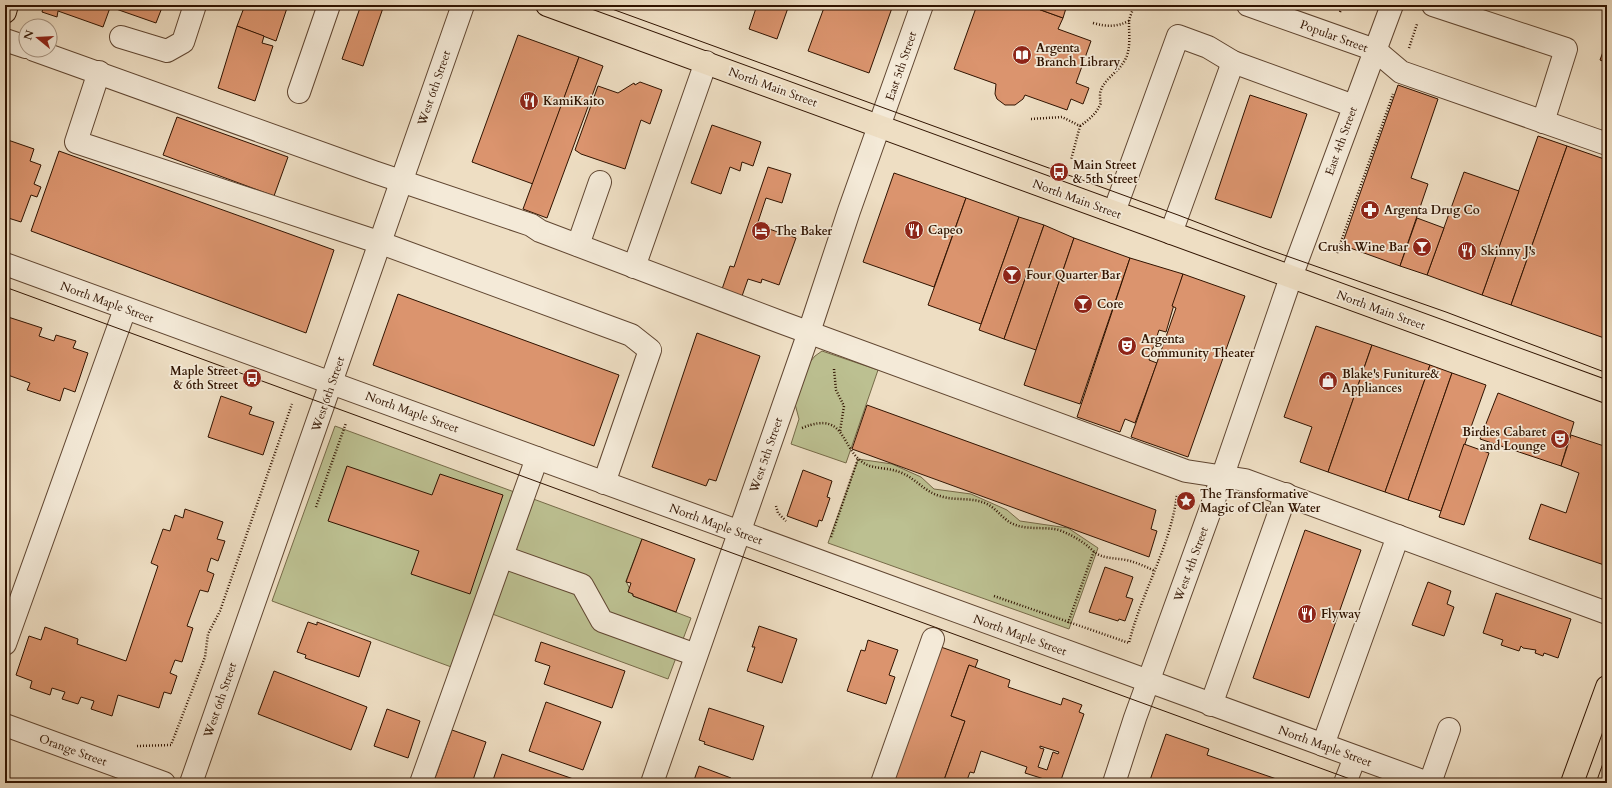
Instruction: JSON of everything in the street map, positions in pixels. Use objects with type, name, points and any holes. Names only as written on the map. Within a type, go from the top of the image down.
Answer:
[{"type":"main road","points":[[5,12],[7,5]]},
{"type":"main road","name":"North Main Street","points":[[547,5],[1607,392]]},
{"type":"main road","points":[[1572,783],[1607,687]]},
{"type":"street","points":[[122,37],[167,51],[182,42],[194,5]]},
{"type":"street","points":[[299,92],[329,5]]},
{"type":"street","name":"West 6th Street","points":[[191,783],[463,5]]},
{"type":"street","name":"East 5th Street","points":[[880,126],[922,5]]},
{"type":"street","name":"Popular Street","points":[[1248,5],[1375,50]]},
{"type":"street","name":"East 4th Street","points":[[1290,277],[1392,5]]},
{"type":"street","points":[[1426,12],[1566,49],[1543,122]]},
{"type":"street","points":[[1114,212],[1178,36],[1208,48],[1233,62],[1354,106]]},
{"type":"street","points":[[5,40],[18,44]]},
{"type":"street","points":[[1375,50],[1401,72],[1607,144]]},
{"type":"street","points":[[58,58],[531,225],[540,231],[634,267],[1186,471],[1223,475],[1246,480],[1607,614]]},
{"type":"street","points":[[634,267],[706,62]]},
{"type":"street","points":[[1171,233],[1233,62]]},
{"type":"street","points":[[99,72],[76,142],[381,243],[631,335],[650,350],[604,483]]},
{"type":"street","name":"West 5th Street","points":[[652,783],[809,332],[849,211],[880,126]]},
{"type":"street","points":[[578,245],[600,182]]},
{"type":"street","name":"North Maple Street","points":[[5,264],[1149,683],[1429,783]]},
{"type":"street","name":"West 4th Street","points":[[1114,783],[1223,475],[1290,277]]},
{"type":"street","points":[[5,644],[125,309]]},
{"type":"street","points":[[420,783],[503,557],[537,458]]},
{"type":"street","points":[[1211,705],[1286,494]]},
{"type":"street","points":[[1323,745],[1398,536]]},
{"type":"street","points":[[503,557],[582,585],[602,621],[696,655]]},
{"type":"street","points":[[882,783],[933,639]]},
{"type":"street","name":"Orange Street","points":[[5,725],[164,783]]},
{"type":"street","points":[[1429,783],[1449,729]]},
{"type":"street","points":[[1345,783],[1354,757]]},
{"type":"path","points":[[1071,160],[1080,126],[1094,116],[1101,103],[1099,96],[1101,85],[1121,65],[1128,54],[1129,21],[1134,5]]},
{"type":"path","points":[[1337,253],[1401,72],[1426,12]]},
{"type":"path","points":[[1093,23],[1112,27],[1119,26],[1129,21]]},
{"type":"path","points":[[1031,119],[1062,117],[1080,126]]},
{"type":"path","points":[[835,342],[828,361],[835,370],[836,390],[844,406],[840,431]]},
{"type":"path","points":[[135,746],[170,745],[205,656],[208,634],[220,611],[292,404]]},
{"type":"path","points":[[802,424],[801,428],[811,424],[821,423],[831,425],[840,431],[858,459],[870,466],[891,468],[903,473],[926,490],[940,496],[956,499],[972,499],[986,504],[1011,523],[1026,528],[1056,530],[1071,534],[1094,551],[1111,559],[1126,560],[1155,571]]},
{"type":"path","points":[[831,537],[858,459]]},
{"type":"path","points":[[987,594],[1129,643],[1132,628],[1155,571],[1176,507],[1178,492],[1186,471]]},
{"type":"path","points":[[776,502],[778,513],[786,521]]},
{"type":"path","points":[[823,534],[838,540]]},
{"type":"path","points":[[1068,623],[1094,551]]},
{"type":"green space","points":[[822,351],[878,370],[846,463],[791,444],[799,419],[795,404],[810,362]]},
{"type":"green space","points":[[335,426],[642,539],[626,581],[633,596],[691,618],[668,679],[476,608],[454,668],[272,601]]},
{"type":"green space","points":[[858,459],[892,464],[921,477],[934,489],[971,494],[1007,510],[1020,521],[1068,528],[1098,548],[1069,629],[828,543]]},
{"type":"building","points":[[44,5],[111,5],[103,27],[58,11],[57,17],[42,12]]},
{"type":"building","points":[[118,5],[163,5],[156,23],[116,9]]},
{"type":"building","points":[[245,5],[288,5],[276,41],[237,26]]},
{"type":"building","points":[[361,5],[384,5],[363,66],[342,59]]},
{"type":"building","points":[[757,5],[789,5],[777,39],[749,29]]},
{"type":"building","points":[[825,5],[893,5],[869,73],[808,51]]},
{"type":"building","name":"Argenta Branch Library","points":[[977,5],[1027,5],[1063,18],[1058,29],[1091,41],[1076,83],[1089,88],[1083,104],[1071,99],[1067,110],[1025,95],[1023,99],[1015,105],[1005,105],[997,99],[995,94],[996,84],[954,69]]},
{"type":"building","points":[[1027,5],[1067,5],[1063,18]]},
{"type":"building","points":[[237,26],[264,36],[262,43],[273,46],[255,101],[218,88]]},
{"type":"building","name":"KamiKaito","points":[[518,35],[579,57],[533,184],[472,162]]},
{"type":"building","points":[[1607,41],[1607,63],[1600,60]]},
{"type":"building","points":[[579,57],[603,66],[547,218],[523,209]]},
{"type":"building","points":[[640,82],[662,90],[650,124],[641,120],[625,169],[581,154],[575,150],[598,86],[618,93],[634,83],[635,85]]},
{"type":"building","points":[[1398,85],[1438,99],[1411,178],[1428,184],[1400,266],[1342,245]]},
{"type":"building","points":[[1250,95],[1307,114],[1271,218],[1215,199]]},
{"type":"building","points":[[177,117],[288,157],[274,196],[163,155]]},
{"type":"building","points":[[712,125],[761,142],[753,166],[742,162],[740,171],[730,167],[721,194],[691,183]]},
{"type":"building","points":[[1538,136],[1567,146],[1511,305],[1482,295]]},
{"type":"building","points":[[5,139],[34,149],[30,161],[41,165],[34,184],[41,187],[37,197],[31,195],[21,222],[5,217]]},
{"type":"building","points":[[1567,146],[1607,160],[1607,339],[1511,305]]},
{"type":"building","points":[[59,151],[334,250],[306,333],[31,231]]},
{"type":"building","name":"The Baker","points":[[768,167],[791,174],[782,203],[766,198],[757,225],[796,238],[779,285],[762,279],[761,283],[748,279],[741,299],[721,292],[730,266],[734,267]]},
{"type":"building","name":"Skinny J's","points":[[1464,172],[1519,191],[1482,295],[1427,275]]},
{"type":"building","name":"Capeo","points":[[894,173],[966,198],[934,287],[863,262]]},
{"type":"building","points":[[966,198],[1019,217],[981,324],[928,305]]},
{"type":"building","name":"Four Quarter Bar","points":[[1019,217],[1044,225],[1004,339],[979,330]]},
{"type":"building","name":"Crush Wine Bar","points":[[1417,218],[1444,228],[1427,275],[1400,266]]},
{"type":"building","points":[[1044,225],[1074,238],[1036,350],[1004,339]]},
{"type":"building","name":"Core","points":[[1074,238],[1130,258],[1080,404],[1024,385]]},
{"type":"building","name":"Argenta Community Theater","points":[[1130,258],[1183,274],[1166,332],[1159,330],[1149,360],[1157,363],[1135,423],[1125,419],[1120,432],[1077,417]]},
{"type":"building","points":[[1183,274],[1245,296],[1188,457],[1131,437],[1176,308],[1172,306]]},
{"type":"building","points":[[398,294],[619,375],[594,446],[373,365]]},
{"type":"building","points":[[5,316],[42,328],[39,336],[54,341],[56,335],[76,341],[73,348],[88,353],[75,392],[64,388],[60,401],[27,390],[30,383],[5,374]]},
{"type":"building","name":"Blake's Funiture& Appliances","points":[[1316,326],[1372,345],[1328,472],[1300,462],[1312,427],[1284,417]]},
{"type":"building","points":[[697,333],[760,356],[716,481],[709,479],[706,486],[652,467]]},
{"type":"building","points":[[1372,345],[1430,365],[1385,492],[1328,472]]},
{"type":"building","points":[[1430,365],[1452,373],[1408,500],[1385,492]]},
{"type":"building","points":[[1452,373],[1486,385],[1441,511],[1408,500]]},
{"type":"building","points":[[1498,393],[1574,422],[1561,466],[1480,439]]},
{"type":"building","points":[[221,396],[252,407],[249,414],[274,422],[263,455],[208,437]]},
{"type":"building","points":[[867,405],[1156,510],[1151,529],[1157,531],[1149,557],[852,449]]},
{"type":"building","points":[[1571,435],[1607,447],[1607,566],[1529,539],[1541,504],[1566,513],[1579,473],[1561,466]]},
{"type":"building","points":[[1464,444],[1489,453],[1464,525],[1439,517]]},
{"type":"building","points":[[347,466],[432,495],[440,474],[503,495],[470,594],[411,574],[419,551],[328,521]]},
{"type":"building","points":[[803,470],[832,481],[827,497],[830,498],[822,521],[819,520],[817,527],[787,516]]},
{"type":"building","points":[[185,509],[223,522],[217,539],[225,541],[218,561],[211,558],[207,571],[214,574],[208,592],[200,590],[187,626],[193,628],[182,662],[175,660],[170,673],[177,676],[171,694],[164,692],[159,708],[118,695],[112,716],[91,709],[94,701],[81,697],[78,704],[62,699],[65,692],[52,688],[50,695],[30,688],[32,681],[16,675],[29,636],[41,640],[45,627],[78,639],[77,644],[126,661],[158,566],[151,563],[163,529],[170,531],[175,515],[183,518]]},
{"type":"building","name":"Flyway","points":[[1305,530],[1361,550],[1309,698],[1253,678]]},
{"type":"building","points":[[642,539],[695,559],[676,612],[633,596],[633,594],[628,592],[631,583],[626,582]]},
{"type":"building","points":[[1105,567],[1133,577],[1126,597],[1133,599],[1125,621],[1119,619],[1118,621],[1089,612]]},
{"type":"building","points":[[1428,582],[1451,591],[1447,604],[1454,607],[1444,636],[1412,625]]},
{"type":"building","points":[[1496,593],[1571,619],[1558,658],[1544,653],[1543,656],[1535,653],[1536,650],[1523,648],[1521,646],[1519,651],[1501,645],[1503,640],[1483,633]]},
{"type":"building","points":[[308,622],[317,625],[317,622],[371,642],[359,677],[305,658],[306,655],[297,652]]},
{"type":"building","points":[[759,626],[797,639],[782,683],[747,671],[755,647],[752,647]]},
{"type":"building","points":[[868,640],[898,650],[889,675],[895,677],[886,704],[847,691],[861,650],[865,651]]},
{"type":"building","points":[[541,642],[625,671],[612,708],[544,684],[550,666],[535,661]]},
{"type":"building","points":[[938,646],[978,660],[975,668],[969,665],[951,716],[965,721],[943,783],[890,783]]},
{"type":"building","points":[[969,665],[1010,680],[1008,687],[1061,705],[1063,698],[1082,705],[1079,712],[1084,714],[1060,783],[1042,783],[1044,779],[1025,773],[1027,767],[981,751],[974,773],[970,772],[966,783],[943,783],[965,721],[951,716]],"holes":[[[1040,746],[1059,752],[1058,754],[1053,752],[1047,770],[1038,767],[1044,749],[1040,748]]]},
{"type":"building","points":[[274,671],[367,707],[351,750],[258,714]]},
{"type":"building","points":[[546,702],[601,722],[583,770],[529,751]]},
{"type":"building","points":[[709,708],[764,726],[753,760],[704,744],[705,742],[699,740]]},
{"type":"building","points":[[387,709],[420,721],[408,758],[374,746]]},
{"type":"building","points":[[452,730],[486,742],[472,783],[449,783],[435,778]]},
{"type":"building","points":[[1166,734],[1209,749],[1207,755],[1288,783],[1149,783]]},
{"type":"building","points":[[502,754],[582,782],[582,783],[492,783]]},
{"type":"building","points":[[699,766],[731,778],[730,783],[693,783]]},
{"type":"tram line","points":[[601,5],[1178,215],[1264,248],[1446,312],[1607,373]]},
{"type":"tram line","points":[[5,287],[1361,783]]},
{"type":"tram line","points":[[1596,783],[1607,752]]},
{"type":"place","name":"Argenta Branch Library","points":[[1022,55]]},
{"type":"place","name":"KamiKaito","points":[[529,101]]},
{"type":"place","name":"Main Street & 5th Street","points":[[1059,172]]},
{"type":"place","name":"Argenta Drug Co","points":[[1370,210]]},
{"type":"place","name":"Capeo","points":[[914,230]]},
{"type":"place","name":"The Baker","points":[[761,231]]},
{"type":"place","name":"Crush Wine Bar","points":[[1422,247]]},
{"type":"place","name":"Skinny J's","points":[[1467,251]]},
{"type":"place","name":"Four Quarter Bar","points":[[1012,275]]},
{"type":"place","name":"Core","points":[[1083,304]]},
{"type":"place","name":"Argenta Community Theater","points":[[1127,346]]},
{"type":"place","name":"Maple Street & 6th Street","points":[[252,378]]},
{"type":"place","name":"Blake's Funiture& Appliances","points":[[1328,381]]},
{"type":"place","name":"Birdies Cabaret and Lounge","points":[[1560,439]]},
{"type":"place","name":"The Transformative Magic of Clean Water","points":[[1186,501]]},
{"type":"place","name":"Flyway","points":[[1307,614]]}]
